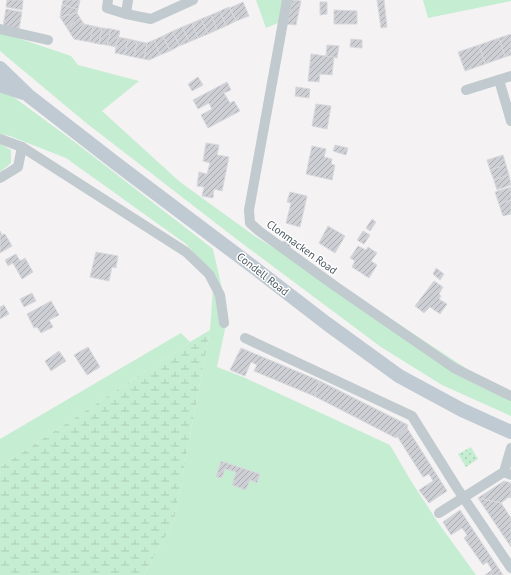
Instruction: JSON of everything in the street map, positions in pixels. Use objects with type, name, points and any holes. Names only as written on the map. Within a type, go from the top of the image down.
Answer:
[{"type":"main road","points":[[0,68],[29,96]]},
{"type":"main road","points":[[0,85],[29,96]]},
{"type":"main road","name":"Condell Road","points":[[29,96],[326,323],[399,376],[462,410],[511,432]]},
{"type":"street","points":[[108,0],[107,8],[126,14],[151,19],[193,0]]},
{"type":"street","points":[[126,14],[128,0]]},
{"type":"street","name":"Clonmacken Road","points":[[287,0],[249,210],[250,223],[335,286],[454,368],[511,396]]},
{"type":"street","points":[[0,29],[48,40]]},
{"type":"street","points":[[466,90],[511,76]]},
{"type":"street","points":[[499,80],[511,121]]},
{"type":"street","points":[[0,140],[22,147],[186,252],[209,274],[220,295],[224,323]]},
{"type":"street","points":[[0,178],[18,166],[22,147]]},
{"type":"street","points":[[245,338],[412,416],[463,497],[511,568]]},
{"type":"street","points":[[439,513],[463,497],[508,473],[511,448]]},
{"type":"green space","points":[[256,0],[283,0],[280,22],[266,28]]},
{"type":"green space","points":[[423,0],[511,0],[511,1],[428,18]]},
{"type":"green space","points":[[0,32],[71,56],[78,65],[139,81],[102,111],[180,182],[256,237],[385,315],[511,398],[511,416],[442,385],[381,347],[235,238],[85,122],[0,51]]},
{"type":"green space","points":[[0,87],[76,143],[213,249],[228,315],[217,367],[243,377],[390,445],[439,524],[476,575],[144,575],[174,521],[210,330],[214,275],[186,244],[66,158],[10,136],[0,134]]},
{"type":"green space","points":[[0,144],[11,150],[11,163],[0,172]]},
{"type":"green space","points":[[210,330],[174,521],[144,575],[0,575],[0,467]]},
{"type":"green space","points":[[181,333],[190,342],[0,467],[0,439]]},
{"type":"green space","points":[[471,447],[478,459],[466,467],[458,454]]},
{"type":"building","points":[[7,0],[23,0],[22,10],[6,7]]},
{"type":"building","points":[[63,0],[80,0],[78,9],[62,5]]},
{"type":"building","points":[[292,0],[301,1],[296,25],[287,24]]},
{"type":"building","points":[[377,0],[384,0],[387,27],[381,28]]},
{"type":"building","points":[[243,2],[249,16],[236,21],[230,8]]},
{"type":"building","points":[[320,2],[327,2],[327,14],[320,15]]},
{"type":"building","points":[[62,5],[78,9],[77,13],[60,17]]},
{"type":"building","points":[[229,7],[236,21],[226,26],[220,11]]},
{"type":"building","points":[[6,9],[22,12],[19,29],[3,26]]},
{"type":"building","points":[[334,10],[357,11],[357,24],[334,24]]},
{"type":"building","points":[[220,11],[226,26],[217,30],[211,15]]},
{"type":"building","points":[[77,13],[80,18],[67,28],[60,17]]},
{"type":"building","points":[[211,15],[217,30],[208,34],[201,19]]},
{"type":"building","points":[[80,18],[84,24],[74,39],[67,28]]},
{"type":"building","points":[[201,19],[208,34],[198,38],[192,23]]},
{"type":"building","points":[[192,23],[198,38],[189,42],[182,27]]},
{"type":"building","points":[[84,24],[93,26],[90,42],[74,39]]},
{"type":"building","points":[[93,26],[102,28],[99,44],[90,42]]},
{"type":"building","points":[[182,27],[189,42],[179,46],[173,31]]},
{"type":"building","points":[[102,28],[111,29],[107,45],[99,44]]},
{"type":"building","points":[[111,29],[120,31],[116,47],[107,45]]},
{"type":"building","points":[[173,31],[179,46],[170,51],[163,36]]},
{"type":"building","points":[[511,34],[511,55],[505,57],[499,38]]},
{"type":"building","points":[[163,36],[170,51],[160,55],[154,40]]},
{"type":"building","points":[[118,37],[128,39],[125,55],[115,53]]},
{"type":"building","points":[[499,38],[505,57],[485,64],[479,45]]},
{"type":"building","points":[[128,39],[137,41],[134,57],[125,55]]},
{"type":"building","points":[[351,39],[362,40],[362,48],[350,47]]},
{"type":"building","points":[[154,40],[160,55],[149,60],[144,59],[147,43]]},
{"type":"building","points":[[137,41],[147,43],[144,59],[134,57]]},
{"type":"building","points":[[327,45],[339,46],[337,58],[326,56]]},
{"type":"building","points":[[479,45],[485,64],[465,71],[458,52]]},
{"type":"building","points":[[311,54],[334,57],[332,75],[320,74],[319,82],[308,81]]},
{"type":"building","points":[[198,77],[203,85],[192,91],[188,84]]},
{"type":"building","points":[[227,82],[231,90],[224,93],[230,103],[234,101],[240,111],[208,128],[201,115],[212,109],[209,103],[198,109],[193,100]]},
{"type":"building","points":[[296,87],[310,89],[309,98],[295,96]]},
{"type":"building","points":[[316,104],[331,106],[327,129],[312,126]]},
{"type":"building","points":[[206,143],[219,145],[217,155],[229,157],[222,191],[214,189],[213,198],[202,196],[204,187],[197,186],[199,172],[207,174],[210,163],[203,161]]},
{"type":"building","points":[[335,145],[348,148],[346,155],[333,151]]},
{"type":"building","points":[[312,146],[326,149],[324,157],[332,159],[331,164],[335,165],[332,180],[306,174]]},
{"type":"building","points":[[503,155],[506,165],[490,170],[487,160]]},
{"type":"building","points":[[506,165],[509,175],[494,180],[490,170]]},
{"type":"building","points":[[509,175],[511,185],[497,190],[494,180]]},
{"type":"building","points":[[511,187],[511,200],[499,204],[495,192]]},
{"type":"building","points":[[290,192],[307,196],[300,227],[286,223],[291,203],[287,202]]},
{"type":"building","points":[[511,200],[511,214],[503,216],[499,204]]},
{"type":"building","points":[[372,219],[376,222],[370,231],[366,228]]},
{"type":"building","points":[[328,226],[345,236],[335,253],[319,243]]},
{"type":"building","points":[[0,231],[2,235],[5,234],[12,246],[0,253]]},
{"type":"building","points":[[363,231],[370,235],[364,244],[357,240]]},
{"type":"building","points":[[285,238],[293,242],[290,248],[282,243]]},
{"type":"building","points":[[358,246],[366,250],[368,247],[377,253],[371,261],[377,265],[369,278],[352,267],[355,261],[350,258]]},
{"type":"building","points":[[96,252],[118,256],[116,268],[112,267],[109,281],[90,277]]},
{"type":"building","points":[[16,254],[20,261],[25,258],[33,272],[22,279],[13,263],[8,266],[5,260]]},
{"type":"building","points":[[436,268],[444,274],[440,280],[433,274]]},
{"type":"building","points":[[434,281],[443,287],[439,294],[441,296],[439,299],[447,304],[440,314],[430,307],[424,313],[415,306]]},
{"type":"building","points":[[32,293],[36,301],[24,307],[20,299]]},
{"type":"building","points":[[51,301],[59,315],[49,320],[53,327],[41,333],[37,327],[34,328],[27,314]]},
{"type":"building","points":[[4,305],[9,314],[0,319],[0,307]]},
{"type":"building","points":[[88,347],[100,367],[87,375],[74,355]]},
{"type":"building","points":[[241,348],[320,381],[314,396],[254,371],[257,365],[251,362],[245,376],[230,370]]},
{"type":"building","points":[[59,351],[66,361],[51,371],[45,361]]},
{"type":"building","points":[[320,381],[408,425],[407,428],[396,438],[314,396]]},
{"type":"building","points":[[407,428],[447,491],[429,503],[419,490],[433,481],[429,474],[423,477],[397,436]]},
{"type":"building","points":[[221,461],[260,474],[257,483],[250,480],[246,490],[232,485],[236,472],[225,469],[222,478],[216,477]]},
{"type":"building","points":[[504,481],[511,483],[511,498],[509,497],[501,503],[478,498]]},
{"type":"building","points":[[478,498],[501,503],[511,518],[511,547]]},
{"type":"building","points":[[460,510],[503,575],[485,575],[492,570],[487,562],[483,565],[464,538],[467,535],[462,528],[451,535],[443,522]]}]
